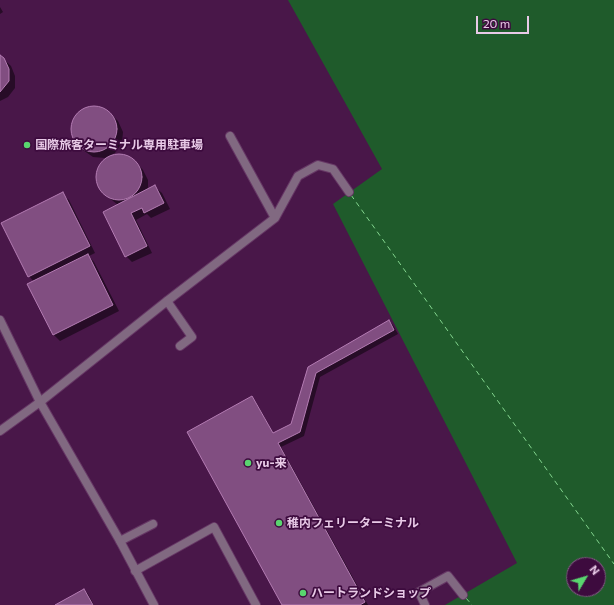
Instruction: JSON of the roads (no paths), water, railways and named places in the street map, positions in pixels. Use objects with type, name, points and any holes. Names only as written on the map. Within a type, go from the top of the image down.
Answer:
[{"type":"street","points":[[230,136],[275,218]]},
{"type":"street","points":[[0,431],[40,402],[167,301],[275,218],[298,176],[318,165],[333,170],[349,192]]},
{"type":"street","points":[[167,301],[192,337],[180,346]]},
{"type":"street","points":[[0,320],[40,402],[120,541],[154,605]]},
{"type":"street","points":[[120,541],[153,524]]},
{"type":"street","points":[[135,571],[214,527],[256,605]]},
{"type":"street","points":[[425,605],[419,592],[448,576],[463,595]]},
{"type":"place","name":"国際旅客ターミナル専用駐車場","points":[[27,145]]},
{"type":"place","name":"yu-来","points":[[248,463]]},
{"type":"place","name":"稚内フェリーターミナル","points":[[279,523]]},
{"type":"place","name":"ハートランドショップ","points":[[303,593]]}]
